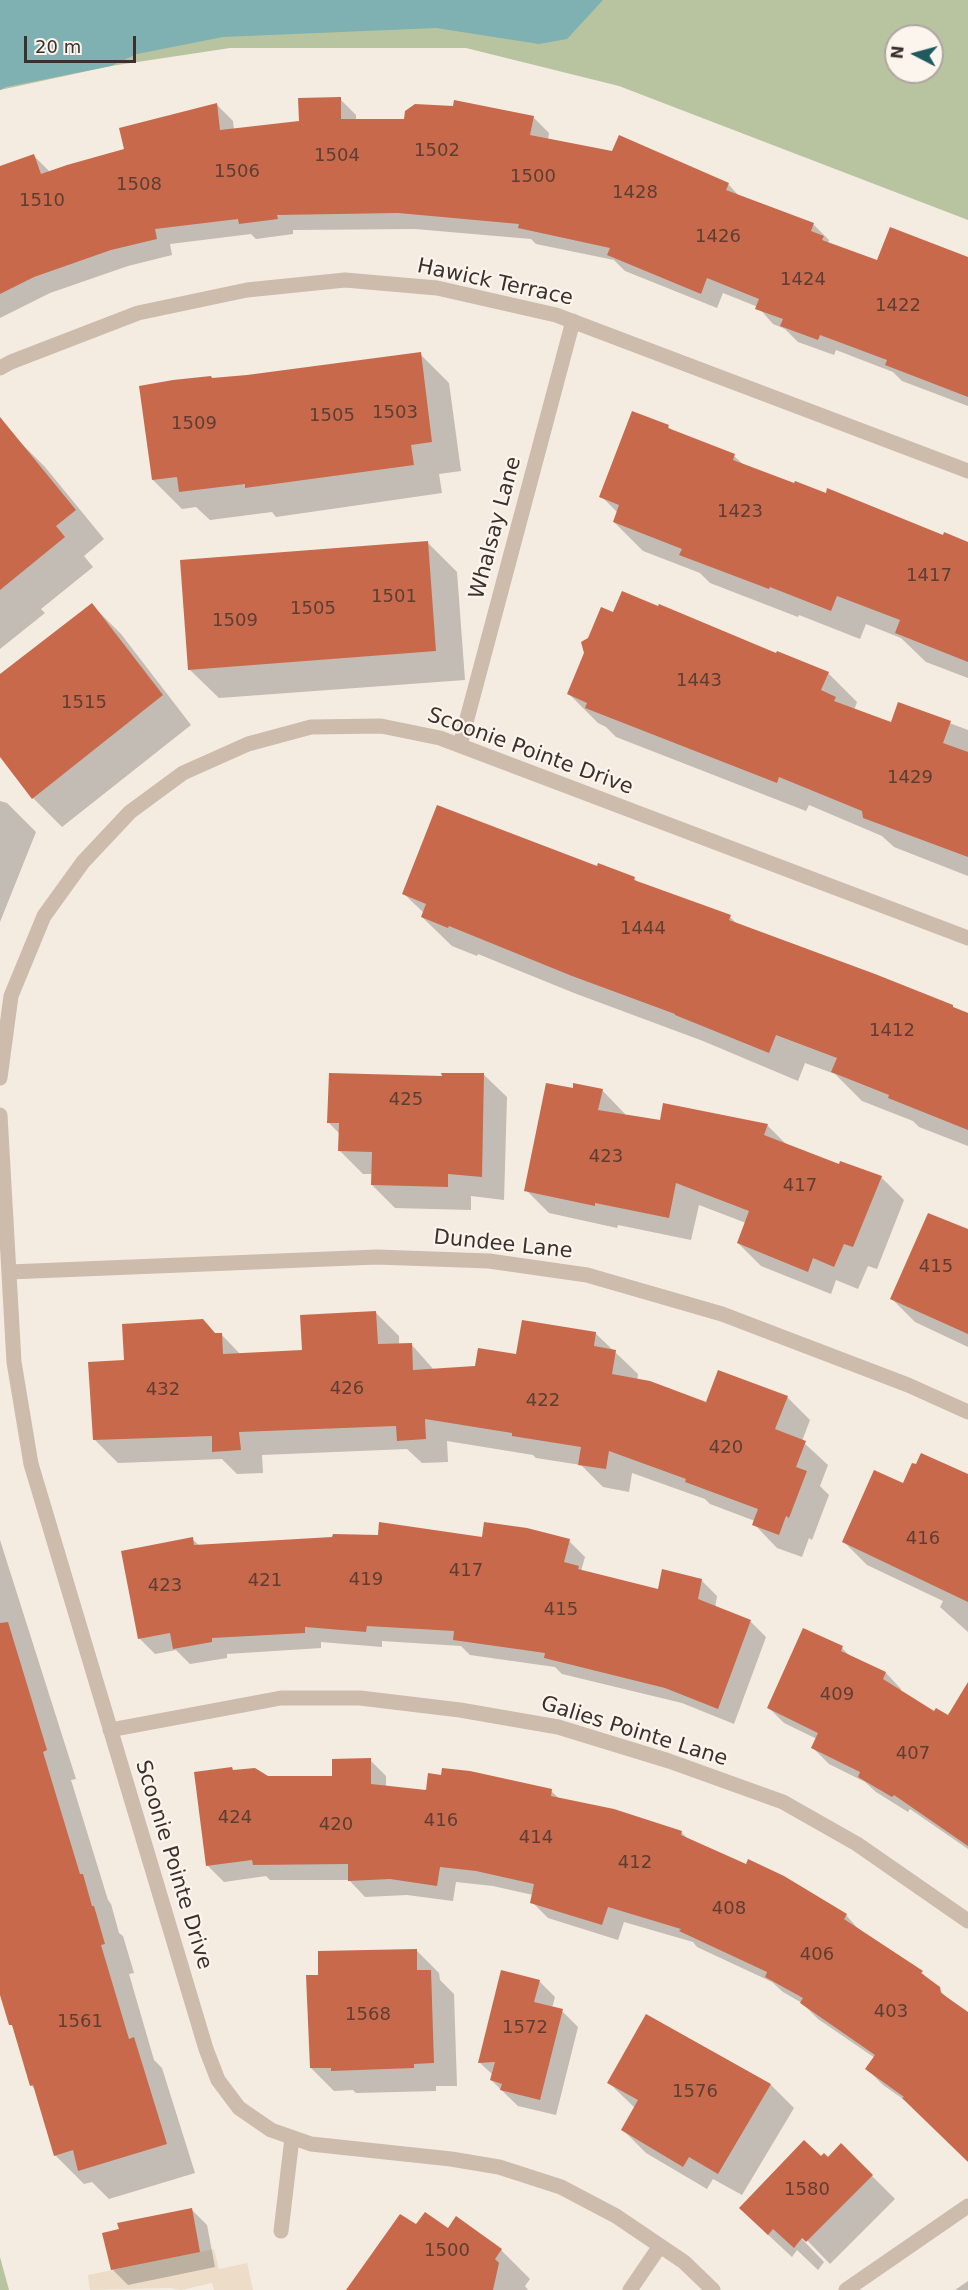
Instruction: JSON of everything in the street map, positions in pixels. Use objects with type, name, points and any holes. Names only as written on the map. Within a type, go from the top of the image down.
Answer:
[{"type":"street","name":"Hawick Terrace","points":[[0,368],[10,362],[138,314],[247,290],[345,280],[437,288],[556,315],[968,471]]},
{"type":"street","name":"Whalsay Lane","points":[[460,745],[573,321]]},
{"type":"street","name":"Scoonie Pointe Drive","points":[[0,1078],[11,996],[44,916],[82,862],[130,812],[183,773],[248,744],[311,727],[381,726],[440,738],[968,938]]},
{"type":"street","name":"Scoonie Pointe Drive","points":[[0,1115],[14,1362],[31,1464],[206,2049],[218,2080],[238,2108],[271,2130],[311,2144],[451,2159],[499,2168],[561,2187],[616,2216],[684,2262],[713,2290]]},
{"type":"street","name":"Dundee Lane","points":[[9,1272],[377,1257],[489,1261],[587,1275],[722,1314],[908,1385],[968,1412]]},
{"type":"street","name":"Galies Pointe Lane","points":[[110,1730],[281,1698],[360,1698],[459,1710],[558,1727],[669,1761],[783,1802],[857,1844],[968,1921]]},
{"type":"street","points":[[281,2231],[292,2138]]},
{"type":"street","points":[[846,2290],[968,2206]]},
{"type":"street","points":[[630,2290],[660,2246]]},
{"type":"green space","points":[[0,0],[968,0],[968,220],[619,86],[466,48],[230,48],[111,66],[0,90]]},
{"type":"green space","points":[[0,2257],[9,2290],[0,2290]]},
{"type":"shaded area","points":[[214,2249],[219,2269],[247,2263],[253,2290],[214,2290],[212,2283],[181,2290],[170,2288],[90,2290],[88,2275]]},
{"type":"water","points":[[0,0],[603,0],[567,39],[539,44],[436,28],[223,37],[137,54],[111,66],[0,90]]},
{"type":"building","points":[[341,97],[341,119],[404,119],[405,111],[415,104],[453,106],[454,100],[534,116],[530,135],[612,151],[619,135],[729,183],[726,190],[814,223],[811,231],[824,236],[822,240],[877,260],[890,227],[968,257],[968,397],[885,365],[887,360],[820,335],[818,340],[780,326],[783,319],[755,309],[759,299],[707,278],[701,294],[607,255],[610,248],[518,228],[519,224],[398,213],[277,215],[278,219],[239,224],[238,219],[155,229],[157,239],[111,250],[34,277],[0,294],[0,166],[34,154],[41,174],[124,149],[119,128],[217,103],[220,130],[299,121],[298,98]]},
{"type":"building","points":[[421,352],[432,442],[411,445],[414,465],[245,488],[245,484],[179,492],[177,477],[152,480],[139,386],[211,376],[212,378],[247,375]]},
{"type":"building","points":[[632,411],[669,425],[668,428],[735,454],[733,460],[826,493],[827,488],[943,535],[944,532],[968,542],[968,662],[895,633],[900,620],[837,596],[831,611],[679,555],[682,549],[613,522],[619,505],[599,497]]},
{"type":"building","points":[[0,417],[76,510],[56,526],[65,537],[0,590]]},
{"type":"building","points":[[428,541],[436,651],[188,670],[180,560]]},
{"type":"building","points":[[622,591],[829,672],[821,690],[836,697],[834,701],[891,722],[898,702],[951,721],[943,743],[968,752],[968,857],[863,818],[862,811],[779,777],[777,783],[585,708],[587,703],[567,694],[584,653],[581,642],[588,638],[601,607],[613,612]]},
{"type":"building","points":[[92,603],[163,695],[32,799],[0,757],[0,674]]},
{"type":"building","points":[[437,805],[597,866],[598,863],[635,877],[634,880],[731,915],[729,920],[875,974],[968,1013],[968,1130],[831,1072],[837,1058],[776,1035],[769,1053],[675,1014],[421,917],[426,904],[402,894]]},
{"type":"building","points":[[329,1073],[442,1076],[441,1073],[484,1073],[482,1177],[448,1174],[448,1187],[371,1185],[372,1152],[338,1151],[339,1123],[327,1123]]},
{"type":"building","points":[[546,1083],[573,1088],[573,1083],[603,1089],[598,1110],[660,1120],[663,1103],[768,1124],[764,1135],[839,1164],[840,1161],[882,1176],[853,1247],[844,1244],[834,1267],[813,1258],[808,1272],[737,1243],[749,1211],[676,1183],[669,1218],[524,1191]]},
{"type":"building","points":[[928,1213],[968,1229],[968,1334],[890,1299]]},
{"type":"building","points":[[376,1311],[378,1344],[412,1343],[413,1370],[475,1366],[478,1348],[516,1354],[522,1320],[596,1332],[594,1346],[616,1350],[612,1374],[650,1381],[706,1402],[718,1370],[788,1396],[775,1429],[806,1441],[796,1467],[807,1471],[789,1518],[786,1516],[779,1535],[752,1525],[758,1509],[685,1482],[686,1479],[609,1451],[606,1469],[578,1465],[581,1447],[425,1419],[426,1439],[397,1441],[396,1426],[239,1432],[241,1450],[212,1452],[212,1436],[93,1440],[88,1362],[124,1360],[122,1324],[203,1319],[215,1333],[222,1333],[223,1354],[302,1350],[300,1315]]},
{"type":"building","points":[[921,1453],[968,1474],[968,1602],[842,1542],[874,1470],[903,1483],[912,1463],[916,1464]]},
{"type":"building","points":[[379,1522],[482,1537],[484,1522],[527,1528],[570,1539],[564,1562],[579,1566],[578,1569],[658,1589],[662,1569],[702,1579],[698,1599],[751,1620],[718,1709],[665,1688],[544,1658],[545,1653],[453,1640],[454,1631],[367,1626],[366,1632],[305,1627],[305,1633],[212,1638],[212,1642],[173,1649],[170,1633],[138,1639],[121,1551],[193,1537],[194,1545],[332,1537],[333,1534],[378,1535]]},
{"type":"building","points":[[8,1622],[47,1750],[43,1752],[80,1874],[83,1874],[92,1906],[94,1906],[105,1944],[101,1945],[129,2039],[134,2037],[167,2144],[78,2171],[73,2150],[54,2156],[33,2085],[30,2086],[12,2025],[9,2025],[0,1995],[0,1623]]},
{"type":"building","points":[[803,1628],[843,1646],[841,1651],[886,1672],[883,1679],[934,1711],[936,1708],[948,1715],[968,1682],[968,1846],[894,1795],[892,1797],[858,1777],[860,1772],[811,1748],[818,1733],[767,1708]]},
{"type":"building","points":[[371,1758],[371,1784],[426,1790],[428,1773],[441,1775],[442,1768],[470,1771],[552,1789],[551,1796],[614,1809],[682,1831],[681,1835],[746,1864],[748,1859],[784,1876],[847,1914],[844,1919],[923,1971],[921,1973],[940,1987],[941,1993],[968,2012],[968,2162],[902,2098],[904,2097],[865,2069],[875,2055],[800,2003],[803,1998],[765,1977],[767,1972],[679,1931],[681,1929],[608,1907],[602,1925],[530,1903],[534,1884],[476,1871],[440,1867],[437,1886],[390,1879],[348,1881],[348,1864],[253,1865],[252,1860],[206,1866],[194,1772],[232,1767],[233,1770],[255,1768],[268,1776],[332,1776],[332,1759]]},
{"type":"building","points":[[417,1949],[417,1970],[431,1970],[434,2063],[414,2064],[414,2068],[331,2071],[331,2068],[310,2068],[306,1975],[318,1975],[318,1951]]},
{"type":"building","points":[[501,1970],[540,1980],[534,2002],[563,2009],[540,2100],[500,2090],[502,2084],[490,2080],[495,2062],[478,2063]]},
{"type":"building","points":[[646,2014],[771,2084],[718,2174],[689,2157],[683,2167],[621,2130],[638,2100],[607,2083]]},
{"type":"building","points":[[804,2140],[821,2156],[824,2153],[828,2157],[841,2143],[873,2175],[806,2242],[802,2238],[794,2248],[773,2229],[768,2235],[739,2208]]},
{"type":"building","points":[[192,2208],[200,2252],[111,2270],[102,2233],[119,2229],[117,2223]]},
{"type":"building","points":[[425,2212],[448,2228],[456,2216],[502,2249],[495,2259],[499,2263],[493,2290],[346,2290],[400,2214],[416,2224]]}]
